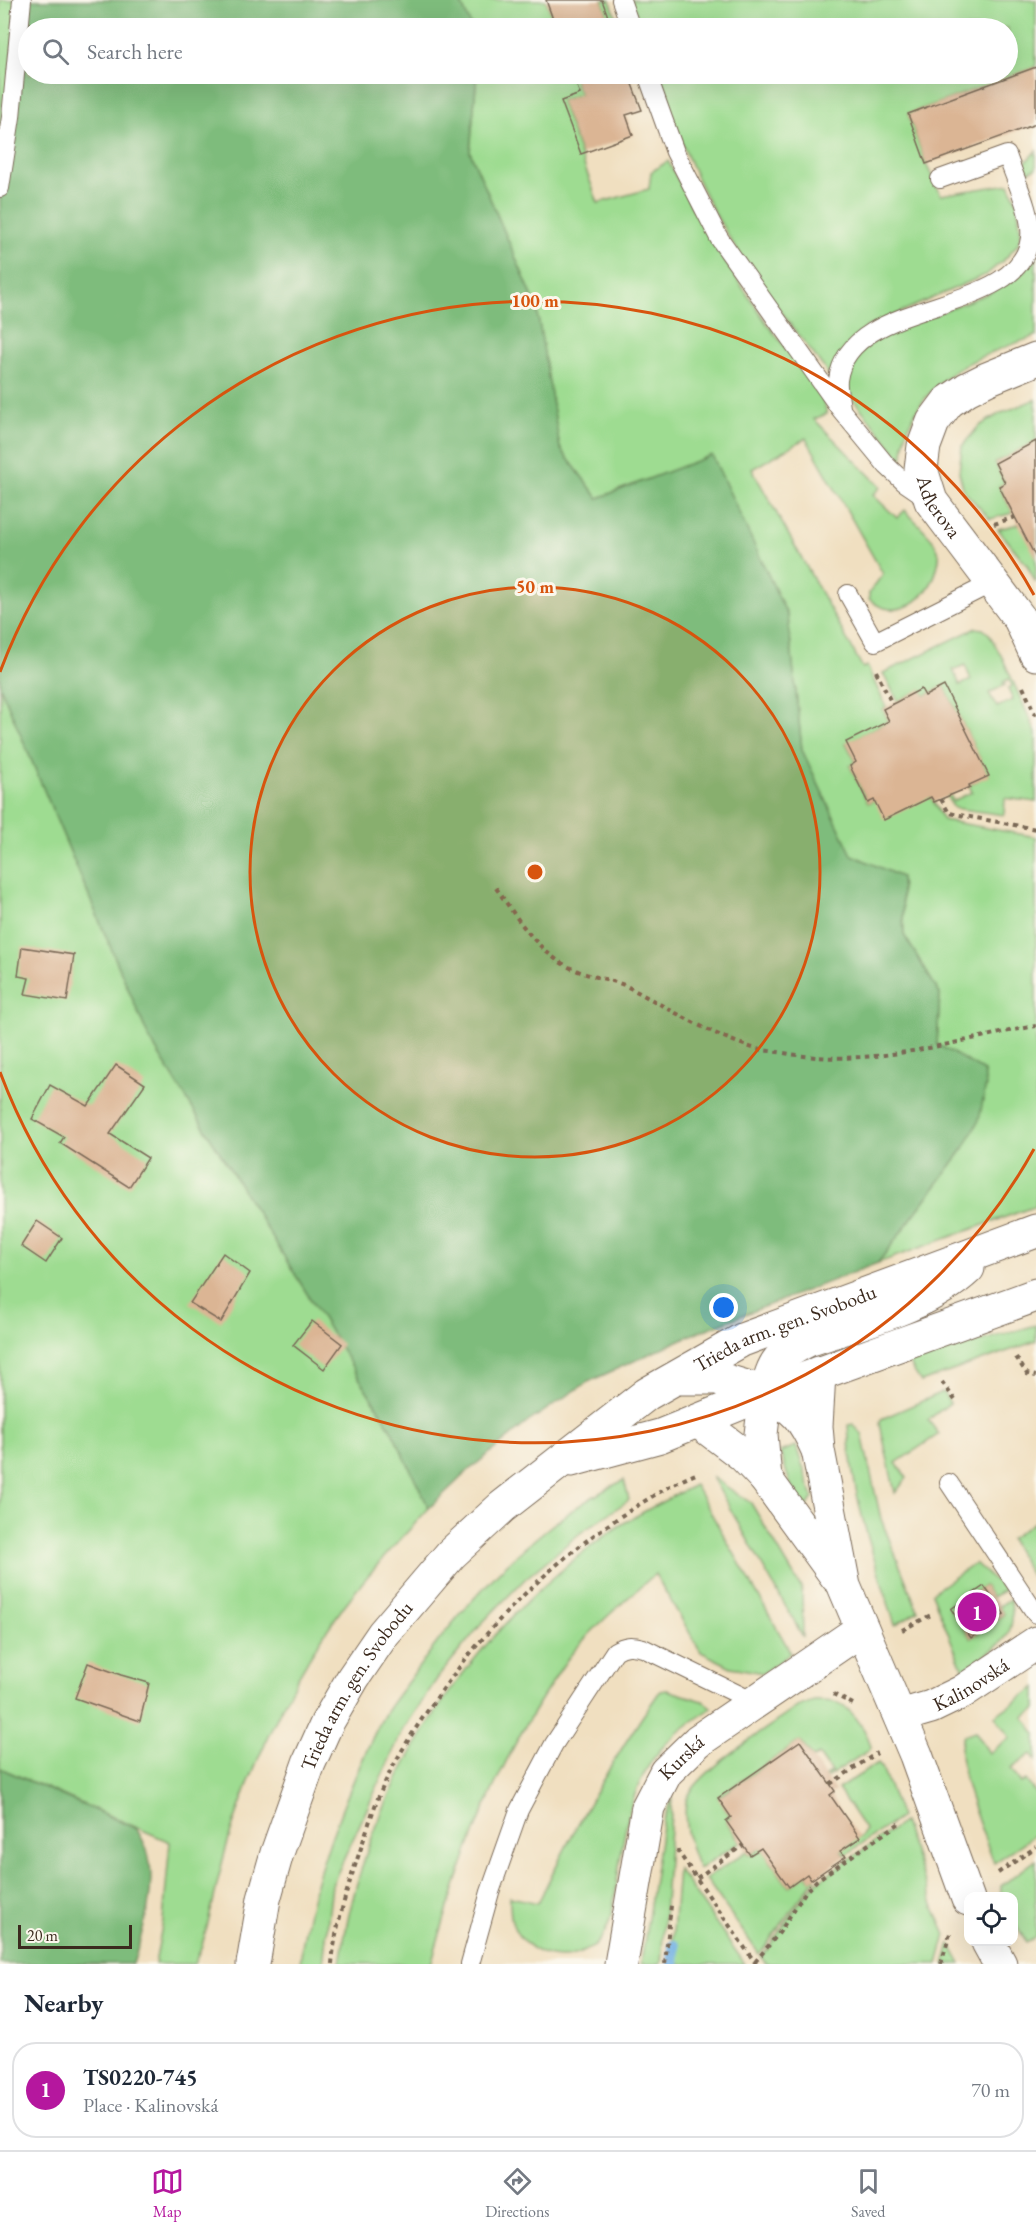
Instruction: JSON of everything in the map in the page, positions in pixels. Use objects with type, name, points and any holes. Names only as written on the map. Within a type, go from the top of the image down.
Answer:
[{"type":"street","name":"Adlerova","points":[[1036,359],[967,389],[948,402],[933,422],[924,446],[921,469],[931,501],[1020,619],[1036,654]]},
{"type":"street","name":"Trieda arm. gen. Svobodu","points":[[253,1964],[264,1899],[294,1803],[327,1723],[353,1678],[383,1634],[451,1554],[502,1507],[647,1394],[742,1340],[1036,1231]]},
{"type":"street","points":[[765,1478],[761,1434],[766,1393],[772,1368],[790,1349],[808,1340],[924,1299],[945,1287],[986,1250]]},
{"type":"street","name":"Trieda arm. gen. Svobodu","points":[[555,1464],[660,1436],[819,1373],[1036,1295]]},
{"type":"street","points":[[819,1373],[816,1425],[818,1450],[844,1586],[900,1716],[966,1892]]},
{"type":"street","points":[[675,1378],[717,1377],[766,1393],[783,1402],[798,1414],[818,1450]]},
{"type":"street","points":[[698,1421],[743,1455],[765,1478],[844,1586]]},
{"type":"street","name":"Kurská","points":[[621,1964],[648,1807],[666,1772],[698,1741],[862,1629]]},
{"type":"street","name":"Kalinovská","points":[[900,1716],[931,1707],[962,1692],[1036,1643]]},
{"type":"street","points":[[991,1946],[1000,1964]]},
{"type":"lane","points":[[20,18],[22,0]]},
{"type":"lane","points":[[621,0],[627,18]]},
{"type":"lane","points":[[0,188],[11,117],[18,43]]},
{"type":"lane","points":[[651,84],[675,152],[719,238],[841,410],[886,466],[931,501]]},
{"type":"lane","points":[[841,410],[838,381],[846,356],[862,338],[886,326],[995,284],[1011,272],[1025,256],[1030,237],[1027,215],[1007,155],[940,179]]},
{"type":"lane","points":[[848,594],[875,642],[992,583]]},
{"type":"lane","points":[[949,1483],[1033,1601]]},
{"type":"lane","points":[[470,1964],[490,1892],[519,1810],[554,1744],[615,1651],[624,1646],[633,1645],[643,1648],[754,1702]]},
{"type":"path","points":[[987,526],[1015,517]]},
{"type":"path","points":[[886,666],[875,671],[892,704]]},
{"type":"path","points":[[1023,686],[1036,716]]},
{"type":"path","points":[[941,799],[949,813],[1036,829]]},
{"type":"path","points":[[496,888],[531,936],[554,959],[576,971],[626,986],[694,1022],[753,1048],[803,1057],[848,1059],[910,1053],[1036,1026]]},
{"type":"path","points":[[1016,1357],[1027,1374],[1036,1376]]},
{"type":"path","points":[[942,1382],[955,1400]]},
{"type":"path","points":[[332,1964],[333,1943],[350,1879],[378,1798],[413,1731],[454,1672],[516,1600],[545,1574],[601,1529],[696,1474]]},
{"type":"path","points":[[829,1694],[850,1702],[857,1708]]},
{"type":"path","points":[[830,1784],[882,1749]]},
{"type":"path","points":[[676,1848],[756,1963],[806,1891],[828,1870],[909,1816]]},
{"type":"path","points":[[697,1878],[743,1845]]},
{"type":"path","points":[[941,1964],[951,1927],[956,1937]]},
{"type":"green space","points":[[0,0],[17,0],[0,202]]},
{"type":"green space","points":[[17,0],[462,0],[468,18],[18,18],[18,84],[476,84],[470,152],[536,305],[560,448],[598,498],[712,455],[788,617],[802,750],[852,855],[901,877],[904,935],[940,994],[937,1044],[984,1071],[986,1085],[979,1120],[964,1148],[878,1263],[691,1335],[588,1382],[528,1422],[469,1470],[429,1508],[392,1431],[149,1038],[0,686],[0,202]]},
{"type":"green space","points":[[462,0],[546,0],[552,18],[468,18]]},
{"type":"green space","points":[[602,0],[610,0],[616,18],[608,18]]},
{"type":"green space","points":[[631,0],[1036,0],[1036,67],[1018,74],[1018,18],[637,18]]},
{"type":"green space","points":[[476,84],[576,84],[580,94],[561,101],[598,203],[649,189],[651,172],[668,161],[714,245],[768,325],[821,393],[827,414],[814,419],[881,487],[873,495],[897,518],[905,510],[937,548],[939,559],[937,568],[933,579],[920,598],[901,608],[890,609],[879,606],[869,599],[869,593],[883,574],[806,438],[752,469],[863,668],[867,666],[886,707],[883,709],[889,721],[846,743],[856,762],[850,766],[868,803],[874,800],[931,797],[943,820],[1036,837],[1036,1206],[878,1263],[964,1148],[937,1044],[940,994],[904,935],[901,877],[852,855],[802,750],[788,617],[712,456],[598,498],[560,448],[536,305],[470,152]]},
{"type":"green space","points":[[660,84],[990,84],[908,114],[926,164],[941,195],[1009,184],[1017,202],[1021,233],[1018,244],[987,274],[867,327],[845,349],[830,376],[766,291],[722,225],[701,186],[674,123]]},
{"type":"green space","points":[[1036,151],[1036,168],[1024,174],[1023,165]]},
{"type":"green space","points":[[1036,253],[1036,336],[978,358],[944,379],[918,408],[907,432],[902,460],[848,393],[849,365],[859,352],[876,340],[996,290],[1012,281],[1026,269]]},
{"type":"green space","points":[[1036,399],[1036,441],[995,463],[1005,483],[999,486],[1013,513],[990,519],[964,491],[959,472],[962,446],[979,426],[999,414]]},
{"type":"green space","points":[[1019,524],[1036,528],[1036,583],[1027,565],[998,529]]},
{"type":"green space","points":[[976,628],[983,629],[989,634],[1003,659],[1036,733],[1036,802],[1005,798],[1004,815],[954,808],[946,796],[950,795],[953,801],[972,792],[969,785],[988,775],[944,686],[925,696],[921,690],[898,701],[883,673]],"holes":[[[965,665],[971,680],[960,685],[953,670]],[[1009,679],[1012,686],[1008,689],[1013,700],[997,707],[989,693],[1005,685],[1003,682]]]},
{"type":"green space","points":[[0,686],[149,1038],[392,1431],[429,1508],[370,1573],[342,1609],[306,1663],[275,1720],[234,1821],[206,1930],[194,1964],[155,1964],[163,1920],[170,1842],[0,1768]]},
{"type":"green space","points":[[1036,1325],[1036,1341],[921,1382],[908,1362]]},
{"type":"green space","points":[[943,1392],[950,1403],[928,1420],[939,1434],[896,1463],[907,1478],[895,1493],[880,1424],[881,1419]]},
{"type":"green space","points":[[853,1424],[862,1434],[881,1519],[918,1611],[895,1625],[859,1502],[848,1425]]},
{"type":"green space","points":[[796,1446],[813,1498],[806,1507],[797,1505],[780,1452]]},
{"type":"green space","points":[[712,1477],[751,1503],[802,1589],[803,1637]]},
{"type":"green space","points":[[624,1480],[629,1500],[579,1534],[525,1579],[483,1622],[439,1676],[403,1730],[332,1885],[323,1964],[300,1964],[312,1900],[331,1839],[364,1755],[389,1707],[458,1616],[508,1563],[563,1517]]},
{"type":"green space","points":[[695,1485],[791,1653],[763,1673],[731,1667],[701,1652],[655,1574],[610,1614],[569,1657],[525,1727],[507,1759],[477,1825],[452,1894],[431,1964],[340,1964],[351,1907],[367,1852],[388,1798],[445,1698],[480,1652],[519,1609],[569,1564],[619,1526]]},
{"type":"green space","points":[[1036,1521],[1036,1573],[1032,1577],[1010,1539]]},
{"type":"green space","points":[[975,1563],[1005,1590],[992,1597],[984,1586],[951,1610],[971,1638],[1004,1614],[998,1607],[1010,1599],[1011,1625],[1002,1642],[963,1670],[932,1593]]},
{"type":"green space","points":[[1036,1687],[1036,1709],[1024,1717],[1036,1734],[1036,1760],[1031,1754],[1011,1769],[1021,1783],[1026,1780],[1036,1794],[1036,1834],[994,1863],[970,1798],[961,1747],[964,1735],[975,1731],[989,1753],[1010,1738],[995,1716]]},
{"type":"green space","points":[[667,1690],[703,1701],[712,1708],[667,1742],[642,1778],[630,1811],[613,1906],[606,1931],[595,1946],[575,1955],[558,1957],[541,1953],[525,1943],[516,1932],[511,1917],[510,1897],[538,1903],[579,1822],[609,1770],[658,1694]]},
{"type":"green space","points":[[814,1701],[832,1702],[848,1709],[860,1724],[871,1747],[826,1778],[825,1776],[831,1772],[819,1755],[813,1758],[800,1741],[718,1797],[731,1817],[726,1821],[740,1842],[699,1869],[686,1828],[686,1802],[691,1791],[702,1778],[735,1751],[797,1707]]},
{"type":"green space","points":[[878,1763],[901,1817],[845,1855],[841,1850],[862,1836],[865,1829],[838,1789]]},
{"type":"green space","points":[[0,1768],[137,1829],[147,1850],[151,1878],[148,1907],[133,1964],[0,1964]]},
{"type":"green space","points":[[672,1798],[661,1964],[641,1964],[663,1820]]},
{"type":"green space","points":[[903,1822],[946,1935],[938,1964],[766,1964],[761,1957],[817,1882]]},
{"type":"green space","points":[[761,1848],[789,1887],[807,1874],[811,1880],[814,1877],[816,1879],[759,1954],[706,1879],[747,1851],[750,1855]]},
{"type":"green space","points":[[1036,1860],[1036,1937],[1026,1942],[1018,1929],[1018,1892],[1001,1892],[1001,1886]]},
{"type":"green space","points":[[678,1869],[745,1964],[675,1964],[676,1946],[672,1945]]},
{"type":"green space","points":[[950,1944],[961,1964],[944,1964]]},
{"type":"building","points":[[546,0],[602,0],[608,18],[552,18]]},
{"type":"building","points":[[1036,67],[1036,124],[926,164],[908,114],[990,84],[1018,84],[1018,74]]},
{"type":"building","points":[[576,84],[632,84],[642,110],[626,115],[633,135],[581,154],[561,101],[580,94]]},
{"type":"building","points":[[1036,441],[1036,558],[999,486],[1005,483],[995,463]]},
{"type":"building","points":[[944,686],[989,776],[969,785],[970,787],[934,802],[931,797],[884,820],[874,800],[868,803],[850,766],[856,762],[846,742],[889,721],[883,709],[921,689],[925,696]]},
{"type":"building","points":[[22,947],[74,955],[67,1001],[25,994],[29,978],[18,976]]},
{"type":"building","points":[[116,1065],[145,1084],[110,1134],[148,1158],[129,1187],[60,1143],[64,1137],[32,1119],[50,1085],[88,1106]]},
{"type":"building","points":[[37,1221],[62,1238],[46,1263],[21,1246]]},
{"type":"building","points":[[223,1253],[250,1273],[221,1322],[190,1303]]},
{"type":"building","points":[[312,1321],[342,1344],[324,1369],[293,1345]]},
{"type":"building","points":[[984,1586],[1004,1614],[971,1638],[951,1609]]},
{"type":"building","points":[[88,1663],[149,1683],[140,1721],[75,1698]]},
{"type":"building","points":[[800,1741],[835,1791],[830,1795],[860,1838],[840,1851],[846,1856],[811,1880],[807,1874],[789,1887],[761,1848],[750,1855],[726,1821],[731,1817],[718,1798]]},
{"type":"waterway","points":[[673,1964],[674,1946]]},
{"type":"place","name":"TS0220-745","points":[[977,1612]]}]
